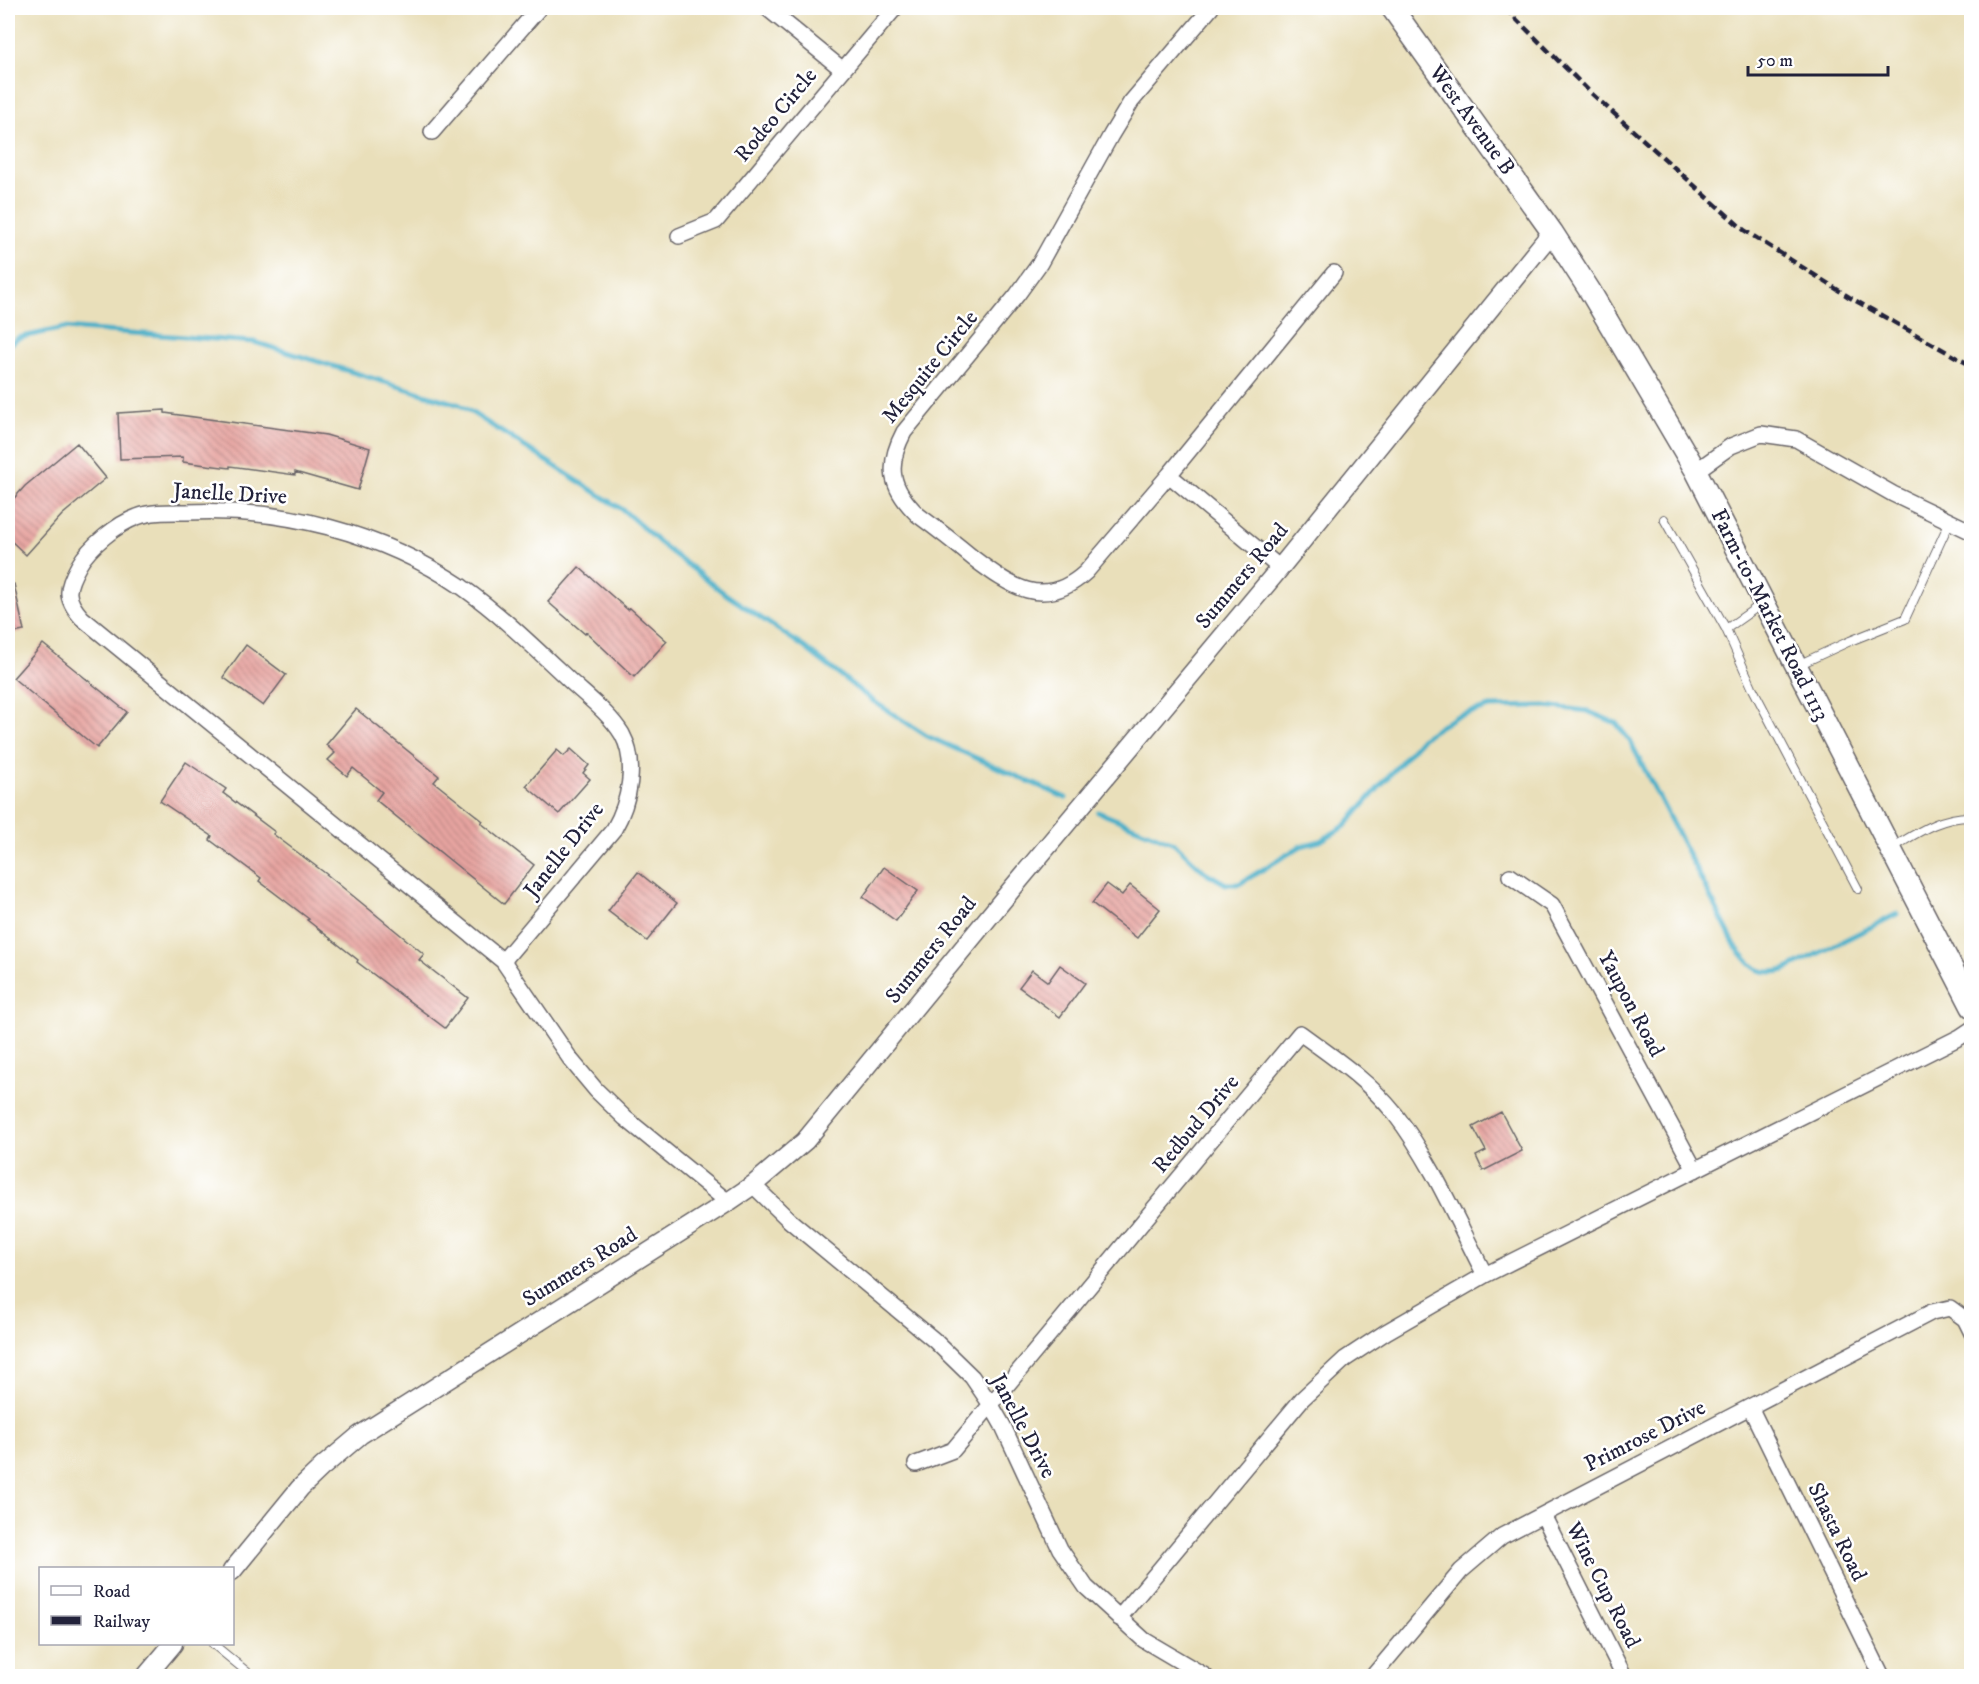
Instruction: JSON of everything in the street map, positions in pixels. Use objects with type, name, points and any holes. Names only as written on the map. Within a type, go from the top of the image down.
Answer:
[{"type":"main road","name":"West Avenue B","points":[[1392,8],[1552,232]]},
{"type":"main road","name":"Farm-to-Market Road 1113","points":[[1552,232],[1590,291],[1696,471],[1971,1007]]},
{"type":"street","points":[[432,132],[539,8]]},
{"type":"street","points":[[767,8],[843,70]]},
{"type":"street","name":"Rodeo Circle","points":[[679,236],[716,221],[896,8]]},
{"type":"street","name":"Mesquite Circle","points":[[1211,8],[1131,102],[1040,262],[1017,296],[904,432],[894,450],[892,462],[894,477],[900,493],[913,510],[1004,581],[1032,592],[1064,588],[1077,581],[1170,475],[1334,273]]},
{"type":"street","name":"Summers Road","points":[[234,1569],[300,1488],[360,1434],[728,1202],[753,1185],[805,1141],[1018,881],[1280,568],[1552,232]]},
{"type":"street","points":[[1696,471],[1731,446],[1761,434],[1796,439],[1893,494],[1971,532]]},
{"type":"street","points":[[1170,475],[1280,568]]},
{"type":"street","name":"Janelle Drive","points":[[503,961],[614,829],[623,813],[630,776],[629,758],[622,735],[605,714],[505,620],[461,587],[411,559],[357,536],[309,522],[265,514],[210,511],[158,513],[139,516],[120,525],[81,561],[69,585],[68,598],[72,608],[82,618],[503,961],[571,1060],[596,1090],[625,1118],[728,1202]]},
{"type":"street","name":"Yaupon Road","points":[[1510,876],[1552,905],[1695,1170]]},
{"type":"street","points":[[1119,1618],[1302,1399],[1345,1359],[1386,1332],[1485,1275],[1960,1037],[1971,1029]]},
{"type":"street","name":"Redbud Drive","points":[[916,1464],[953,1450],[1300,1033],[1353,1071],[1394,1113],[1423,1157],[1485,1275]]},
{"type":"street","name":"Janelle Drive","points":[[753,1185],[789,1220],[934,1340],[972,1377],[1003,1426],[1060,1549],[1086,1587],[1144,1640],[1205,1677]]},
{"type":"street","name":"Primrose Drive","points":[[1373,1677],[1461,1571],[1502,1536],[1932,1312],[1950,1308],[1965,1319],[1971,1333]]},
{"type":"street","name":"Shasta Road","points":[[1750,1407],[1882,1677]]},
{"type":"street","name":"Wine Cup Road","points":[[1543,1515],[1624,1677]]},
{"type":"street","points":[[146,1677],[172,1645]]},
{"type":"lane","points":[[1664,519],[1726,629],[1752,687],[1858,889]]},
{"type":"lane","points":[[1796,666],[1850,641],[1905,620],[1950,521]]},
{"type":"lane","points":[[1726,629],[1764,603]]},
{"type":"lane","points":[[1890,849],[1929,826],[1957,816],[1971,817]]},
{"type":"lane","points":[[214,1645],[252,1677]]},
{"type":"lane","points":[[465,1677],[476,1677]]},
{"type":"building","points":[[165,410],[165,413],[326,435],[370,448],[358,490],[295,472],[295,475],[183,462],[183,457],[120,459],[118,413]]},
{"type":"building","points":[[77,443],[106,478],[62,515],[26,555],[8,538],[8,505],[25,486]]},
{"type":"building","points":[[579,567],[667,641],[634,677],[586,632],[585,634],[548,602]]},
{"type":"building","points":[[14,584],[24,631],[8,634],[8,585]]},
{"type":"building","points":[[43,644],[127,712],[97,748],[13,678]]},
{"type":"building","points":[[246,645],[286,675],[263,706],[223,677]]},
{"type":"building","points":[[356,709],[439,776],[434,782],[534,865],[504,904],[376,800],[382,792],[353,768],[347,776],[328,760],[335,753],[326,745]]},
{"type":"building","points":[[571,749],[589,765],[583,773],[590,779],[559,814],[526,786],[557,750],[564,756]]},
{"type":"building","points":[[186,762],[226,789],[223,793],[275,832],[273,834],[325,873],[424,954],[419,960],[468,998],[445,1028],[357,962],[358,960],[307,920],[309,919],[259,881],[261,878],[210,840],[212,836],[160,801]]},
{"type":"building","points":[[884,867],[918,891],[896,921],[863,897]]},
{"type":"building","points":[[638,872],[677,903],[647,941],[608,911]]},
{"type":"building","points":[[1107,884],[1122,895],[1130,885],[1160,909],[1137,938],[1092,903]]},
{"type":"building","points":[[1060,965],[1085,983],[1060,1017],[1019,987],[1032,970],[1048,982]]},
{"type":"building","points":[[1501,1112],[1522,1151],[1483,1171],[1476,1156],[1486,1151],[1473,1127]]},
{"type":"waterway","points":[[8,346],[18,338],[64,328],[254,342],[460,405],[623,510],[666,548],[724,593],[804,647],[873,701],[927,736],[1066,798]]},
{"type":"waterway","points":[[1098,812],[1174,843],[1205,872],[1226,884],[1239,884],[1301,846],[1320,841],[1345,826],[1423,737],[1455,717],[1490,707],[1545,706],[1587,711],[1616,723],[1630,741],[1736,947],[1756,969],[1768,972],[1785,970],[1897,914]]},
{"type":"railway","points":[[1505,8],[1591,93],[1744,230],[1849,297],[1972,366]]}]
